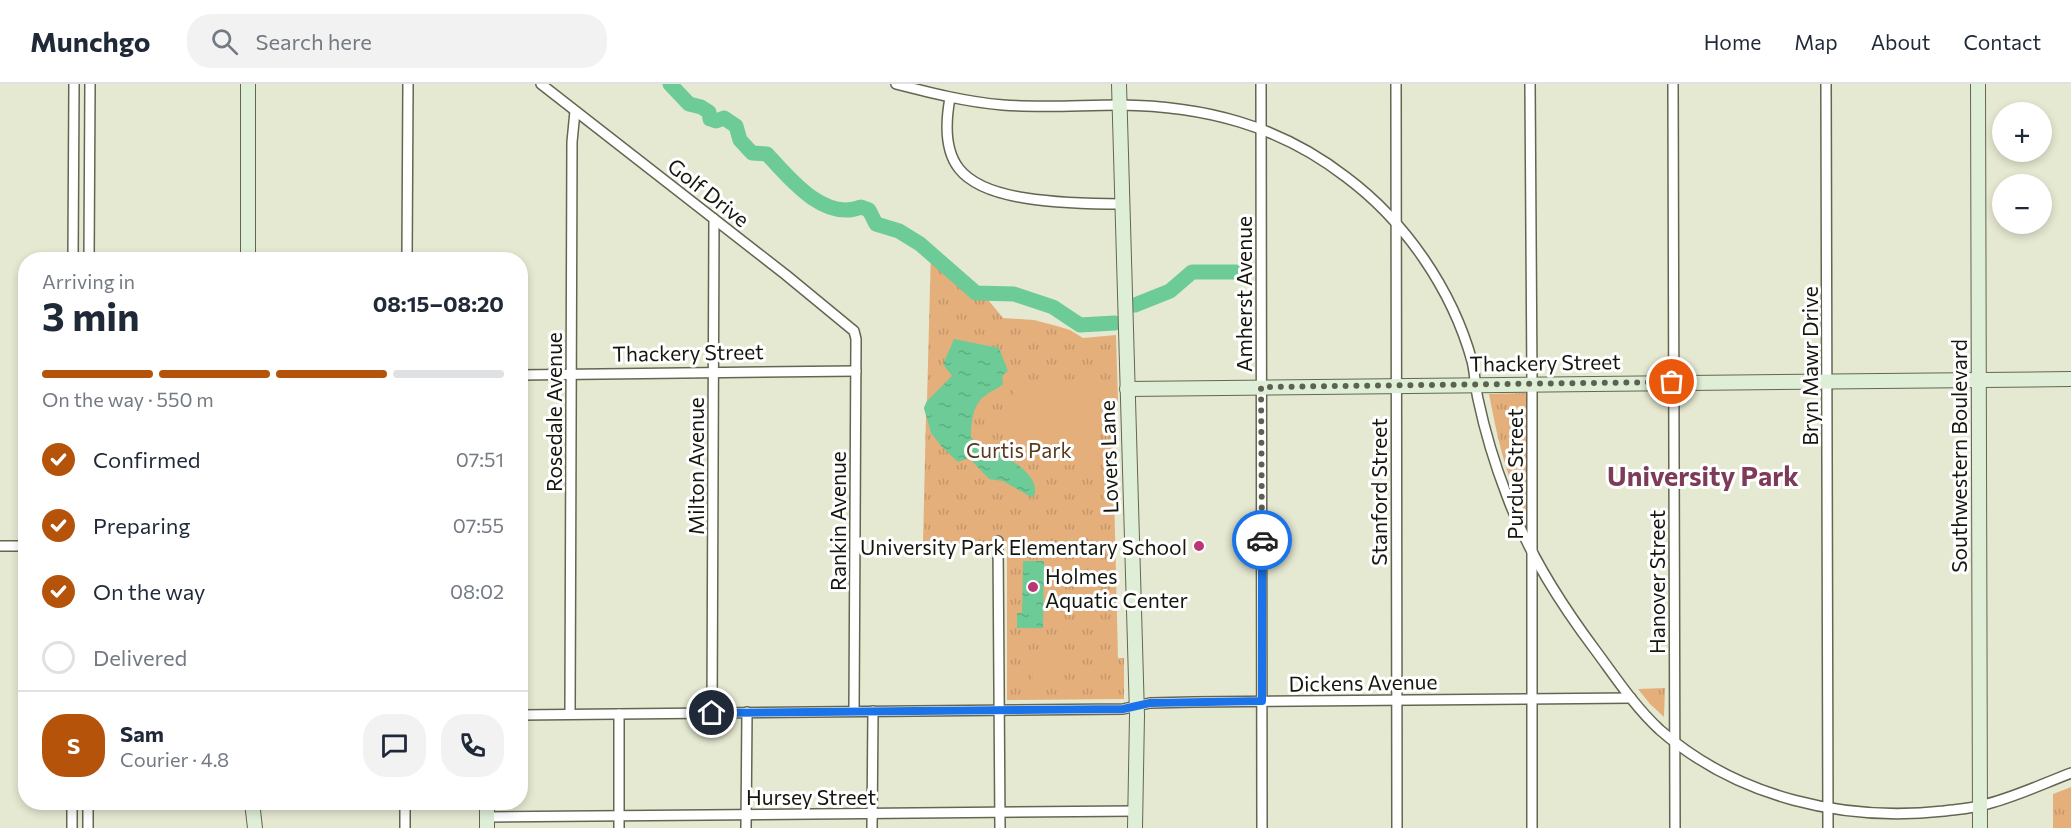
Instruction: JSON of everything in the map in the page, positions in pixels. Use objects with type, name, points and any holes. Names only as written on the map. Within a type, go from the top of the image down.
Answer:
[{"type":"street","points":[[73,252],[74,84]]},
{"type":"street","points":[[89,252],[90,84]]},
{"type":"street","points":[[248,84],[248,252]]},
{"type":"street","points":[[407,252],[408,84]]},
{"type":"street","name":"Golf Drive","points":[[541,84],[786,275],[854,331]]},
{"type":"street","points":[[896,84],[950,98],[1027,106],[1119,105],[1211,113],[1284,139],[1328,164],[1371,197],[1396,222],[1420,254],[1449,302],[1472,362],[1477,395],[1494,462],[1511,508],[1546,580],[1572,620],[1631,698],[1658,728],[1717,768],[1751,786],[1775,795],[1855,813],[1905,815],[1980,806],[2071,773]]},
{"type":"street","name":"Lovers Lane","points":[[1119,84],[1136,706],[1135,828]]},
{"type":"street","name":"Amherst Avenue","points":[[1261,84],[1262,828]]},
{"type":"street","name":"Stanford Street","points":[[1396,84],[1397,828]]},
{"type":"street","name":"Purdue Street","points":[[1530,84],[1532,828]]},
{"type":"street","name":"Hanover Street","points":[[1673,84],[1672,382],[1675,828]]},
{"type":"street","name":"Bryn Mawr Drive","points":[[1826,84],[1828,828]]},
{"type":"street","name":"Southwestern Boulevard","points":[[1978,84],[1980,828]]},
{"type":"street","points":[[950,98],[946,119],[948,147],[960,168],[975,183],[997,193],[1038,200],[1122,204]]},
{"type":"street","name":"Rosedale Avenue","points":[[570,714],[572,142],[575,111]]},
{"type":"street","name":"Milton Avenue","points":[[712,713],[714,219]]},
{"type":"street","name":"Rankin Avenue","points":[[854,331],[856,339],[854,711]]},
{"type":"street","name":"Thackery Street","points":[[528,375],[856,371]]},
{"type":"street","name":"Thackery Street","points":[[1127,389],[2071,379]]},
{"type":"street","points":[[998,541],[1000,828]]},
{"type":"street","points":[[0,546],[18,546]]},
{"type":"street","name":"Dickens Avenue","points":[[528,715],[1123,709],[1150,703],[1631,698]]},
{"type":"street","points":[[872,828],[873,711]]},
{"type":"street","points":[[746,828],[747,712]]},
{"type":"street","points":[[619,714],[619,828]]},
{"type":"street","points":[[72,810],[72,828]]},
{"type":"street","points":[[88,810],[88,828]]},
{"type":"street","points":[[253,810],[255,828]]},
{"type":"street","points":[[405,810],[405,828]]},
{"type":"street","name":"Hursey Street","points":[[487,822],[619,816],[1135,811]]},
{"type":"green space","name":"Curtis Park","points":[[931,249],[975,284],[1003,318],[1034,320],[1070,330],[1083,338],[1116,335],[1118,401],[1112,408],[1118,658],[1124,658],[1124,699],[1007,700],[1007,544],[923,543],[926,415],[924,408],[927,401]]},
{"type":"green space","points":[[1089,379],[1097,385],[1096,456],[1064,466],[1043,463],[1034,458],[1026,451],[1012,428],[1011,410],[1016,381]]},
{"type":"green space","points":[[1528,393],[1527,517],[1508,473],[1489,394]]},
{"type":"green space","points":[[1033,651],[1065,651],[1065,665],[1033,665]]},
{"type":"green space","points":[[1033,672],[1064,672],[1064,687],[1033,687]]},
{"type":"green space","points":[[1665,688],[1664,717],[1638,689]]},
{"type":"green space","points":[[2071,787],[2071,828],[2053,828],[2053,794]]},
{"type":"water","points":[[954,339],[999,348],[1008,371],[1002,376],[1003,384],[978,403],[972,420],[971,437],[1015,462],[1024,470],[1035,487],[1034,496],[1031,497],[1003,481],[989,479],[969,458],[958,462],[931,433],[924,408],[927,401],[952,376],[943,364]]},
{"type":"water","name":"Holmes Aquatic Center","points":[[1023,561],[1044,561],[1043,628],[1017,628],[1017,613],[1022,613]]},
{"type":"waterway","points":[[670,84],[689,104],[709,112],[710,119],[716,121],[724,118],[736,126],[740,140],[752,153],[767,154],[808,195],[834,208],[847,210],[861,207],[869,210],[876,224],[899,231],[920,244],[976,293],[1014,294],[1053,307],[1080,325],[1115,323]]},
{"type":"waterway","points":[[1135,305],[1170,291],[1192,272],[1236,272]]},
{"type":"way so far","points":[[1262,540],[1261,387],[1672,382]]},
{"type":"place","name":"University Park Elementary School","points":[[1199,546]]},
{"type":"place","name":"Holmes Aquatic Center","points":[[1033,587]]},
{"type":"district","name":"University Park","points":[[1703,475]]},
{"type":"route","points":[[712,713],[1123,709],[1150,703],[1262,701],[1262,540]]}]
